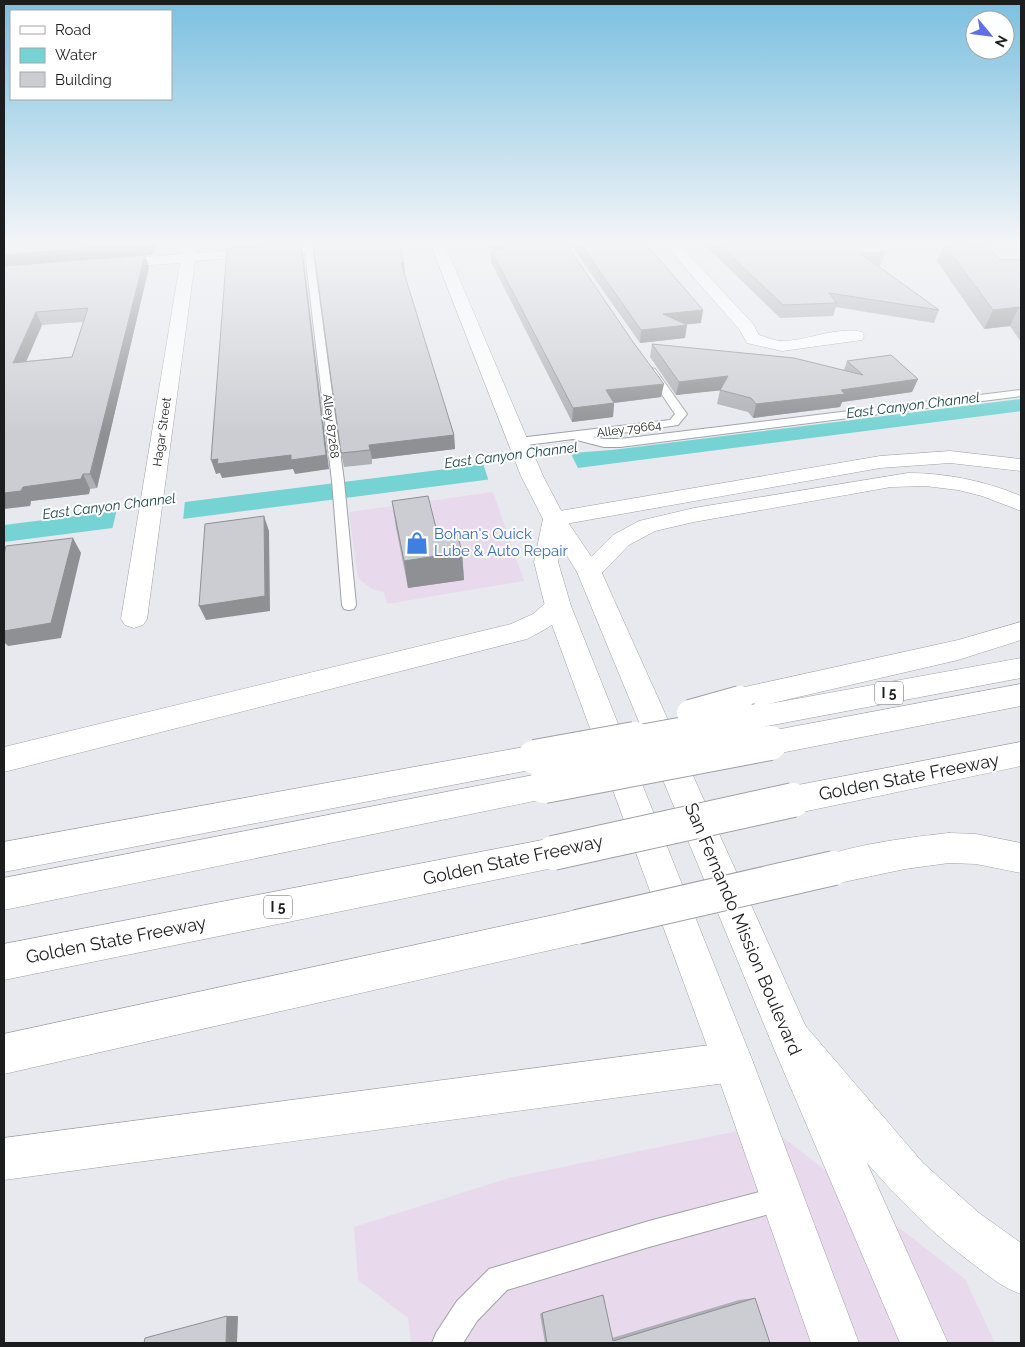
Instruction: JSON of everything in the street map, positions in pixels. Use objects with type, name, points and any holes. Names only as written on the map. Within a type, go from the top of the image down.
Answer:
[{"type":"main road","name":"Hagar Street","points":[[134,619],[180,308]]},
{"type":"main road","name":"San Fernando Mission Boulevard","points":[[464,308],[525,459],[554,519],[589,571],[789,1037],[924,1343]]},
{"type":"main road","points":[[729,308],[747,328],[748,333],[753,339],[782,346],[822,339],[856,336]]},
{"type":"main road","points":[[835,1343],[733,1062],[558,606],[546,562],[554,519],[880,462],[950,457],[1021,465]]},
{"type":"main road","points":[[589,571],[621,540],[647,526],[891,480],[915,478],[942,480],[992,492],[1021,504]]},
{"type":"main road","points":[[4,760],[518,632],[542,620],[558,606]]},
{"type":"main road","points":[[4,894],[539,772],[756,720],[1021,630]]},
{"type":"main road","name":"I 5","points":[[756,720],[1021,668]]},
{"type":"main road","points":[[4,857],[539,772],[756,720],[1021,695]]},
{"type":"main road","name":"Golden State Freeway","points":[[4,962],[553,853],[793,800],[1021,754]]},
{"type":"main road","points":[[4,1054],[834,868],[911,853],[950,848],[986,850],[1021,858]]},
{"type":"main road","points":[[789,1037],[908,1178],[963,1229],[1021,1271]]},
{"type":"main road","points":[[4,1159],[733,1062]]},
{"type":"lane","name":"Alley 87268","points":[[317,308],[338,481],[349,605]]},
{"type":"lane","name":"Alley 79664","points":[[525,459],[575,436],[674,423],[681,414],[642,358]]},
{"type":"lane","points":[[575,436],[604,443],[620,443],[1021,393]]},
{"type":"lane","points":[[446,1343],[467,1311],[499,1279],[649,1234],[782,1199]]},
{"type":"shaded area","points":[[493,492],[524,581],[387,604],[384,592],[372,589],[358,578],[349,512]]},
{"type":"shaded area","points":[[767,1125],[965,1279],[995,1343],[411,1343],[408,1318],[358,1280],[354,1227],[509,1178]]},
{"type":"water","points":[[1021,399],[1021,411],[4,542],[4,525]]},
{"type":"pier","points":[[570,452],[579,470],[489,482],[483,463]]},
{"type":"pier","points":[[185,500],[183,521],[112,530],[117,509]]},
{"type":"building","points":[[4,308],[132,308],[90,474],[83,474],[81,479],[23,487],[21,491],[4,493]],"holes":[[[88,308],[72,357],[13,363],[36,312]]]},
{"type":"building","points":[[223,308],[308,308],[326,455],[291,460],[291,455],[217,464],[218,459],[211,460]]},
{"type":"building","points":[[321,308],[415,308],[454,435],[369,445],[370,450],[341,453]]},
{"type":"building","points":[[521,308],[610,308],[664,384],[606,390],[614,403],[573,408]]},
{"type":"building","points":[[625,308],[701,308],[703,310],[663,314],[687,325],[641,330]]},
{"type":"building","points":[[991,308],[1012,308],[993,310]]},
{"type":"building","points":[[652,344],[794,358],[863,375],[847,361],[891,355],[918,379],[841,390],[845,394],[756,404],[751,398],[720,390],[728,376],[679,382]]},
{"type":"building","points":[[428,496],[437,532],[456,530],[462,552],[404,561],[392,501]]},
{"type":"building","points":[[264,516],[265,596],[199,606],[205,524]]},
{"type":"building","points":[[73,538],[51,623],[4,631],[4,554],[6,546]]},
{"type":"building","points":[[603,1295],[613,1341],[755,1298],[770,1343],[547,1343],[542,1313]]},
{"type":"building","points":[[227,1316],[226,1343],[144,1343],[145,1338]]},
{"type":"place","name":"Bohan's Quick Lube & Auto Repair","points":[[417,543]]},
{"type":"water label","name":"East Canyon Channel","points":[[913,405]]},
{"type":"water label","name":"East Canyon Channel","points":[[511,455]]},
{"type":"water label","name":"East Canyon Channel","points":[[109,506]]}]
